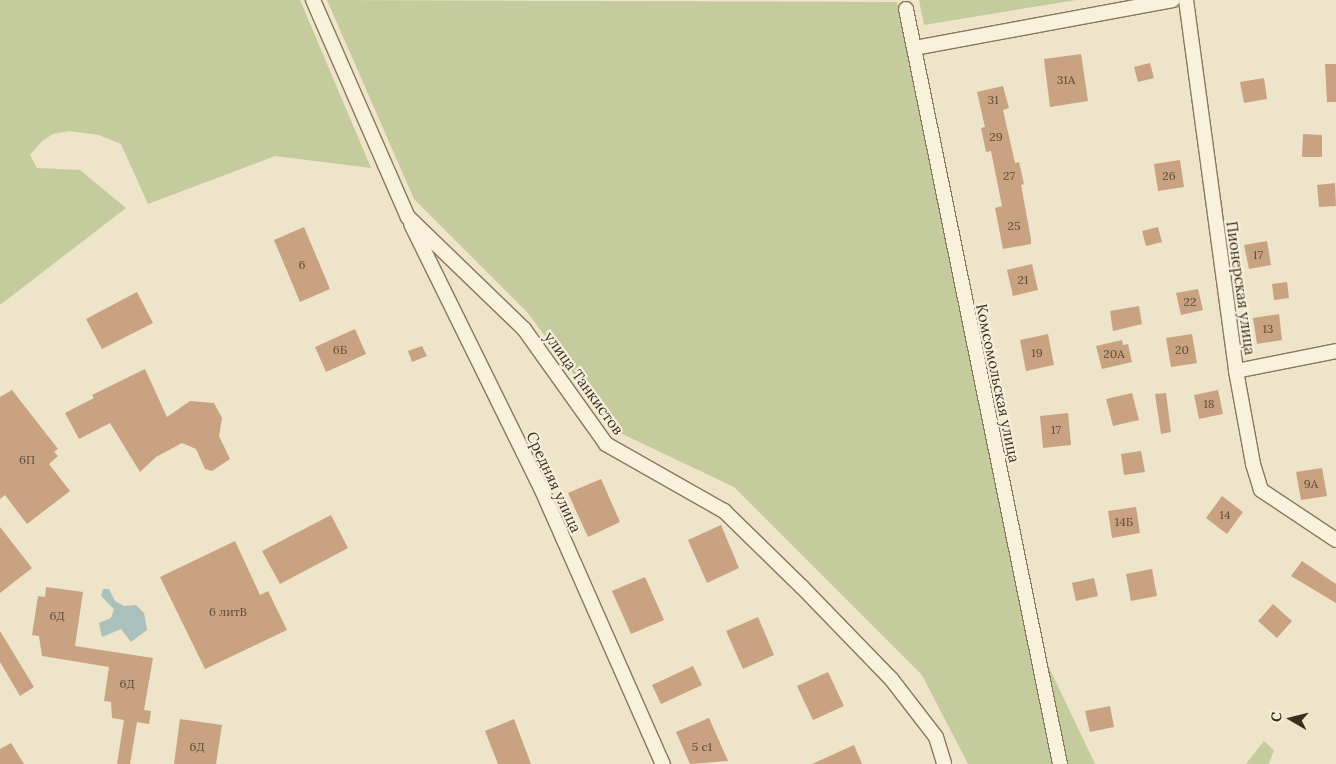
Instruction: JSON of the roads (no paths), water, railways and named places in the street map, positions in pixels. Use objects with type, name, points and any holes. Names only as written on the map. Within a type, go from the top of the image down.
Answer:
[{"type":"street","name":"улица Танкистов","points":[[313,0],[408,217],[524,329],[606,444],[724,511],[802,586],[892,680],[936,737],[944,764]]},
{"type":"street","points":[[914,48],[1173,0]]},
{"type":"street","name":"Пионерская улица","points":[[1186,0],[1236,370],[1261,490],[1336,540]]},
{"type":"street","name":"Комсомольская улица","points":[[906,9],[1060,764]]},
{"type":"street","name":"Средняя улица","points":[[408,217],[540,488],[663,764]]},
{"type":"street","points":[[1236,370],[1336,351]]},
{"type":"water","points":[[103,589],[109,589],[115,601],[124,606],[136,605],[144,613],[147,630],[131,642],[121,629],[102,637],[99,623],[111,618],[114,609],[101,596]]}]
